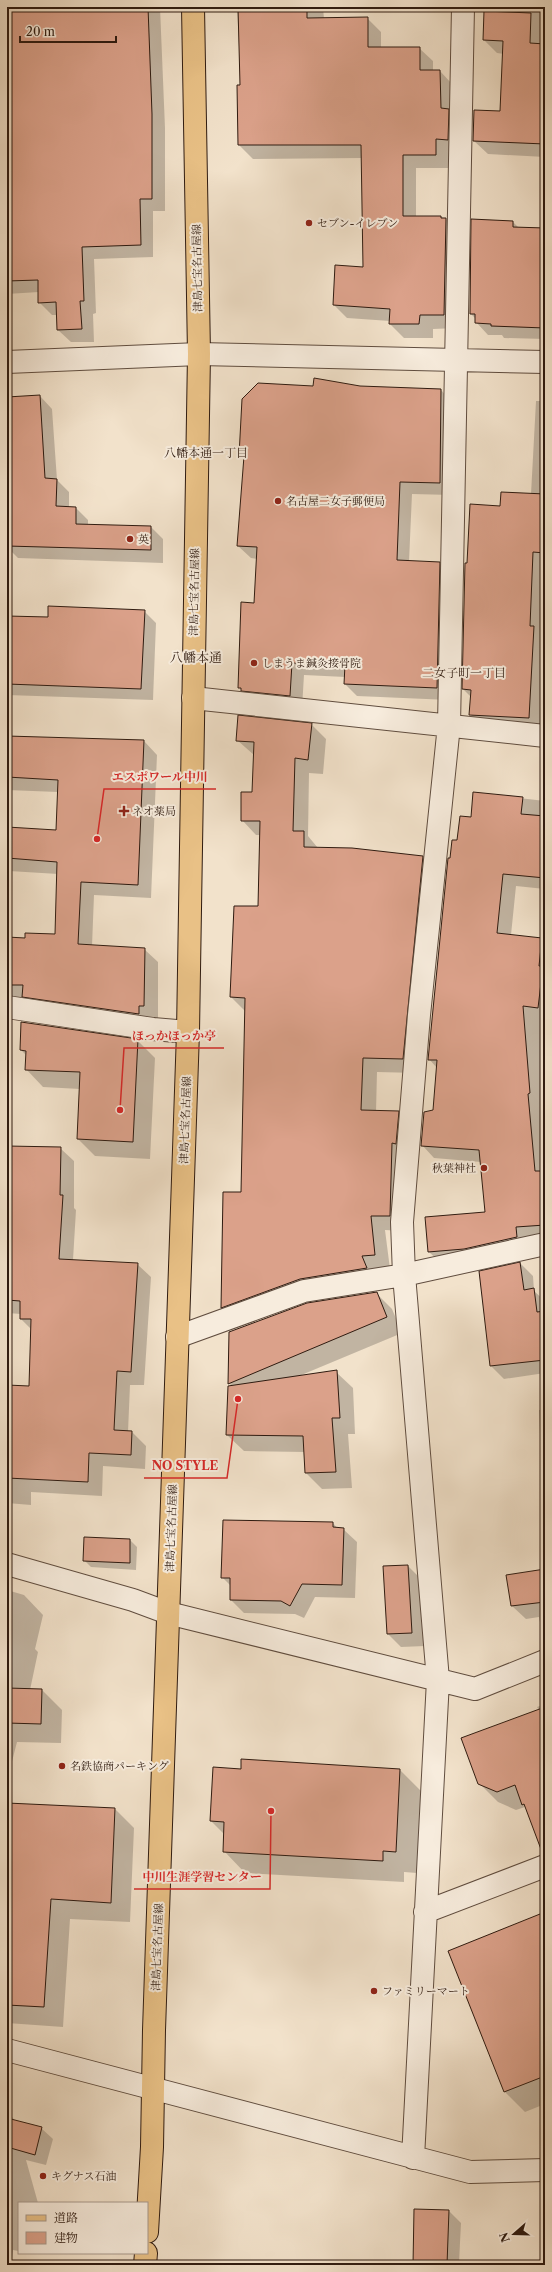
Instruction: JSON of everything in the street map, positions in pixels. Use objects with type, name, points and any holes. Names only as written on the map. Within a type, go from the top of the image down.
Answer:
[{"type":"main road","name":"津島七宝名古屋線","points":[[148,2215],[152,2147],[152,2088],[188,1032],[199,354],[193,7]]},
{"type":"main road","points":[[145,2265],[146,2254]]},
{"type":"street","points":[[413,2158],[438,1680],[404,1275],[402,1215],[419,1015],[449,725],[463,7]]},
{"type":"street","points":[[7,362],[199,354],[545,362]]},
{"type":"street","points":[[193,698],[545,736]]},
{"type":"street","points":[[7,1007],[153,1029],[188,1032]]},
{"type":"street","points":[[178,1337],[304,1292],[404,1275],[545,1244]]},
{"type":"street","points":[[7,1564],[134,1600],[168,1613],[475,1689],[545,1661]]},
{"type":"street","points":[[425,1912],[545,1866]]},
{"type":"street","points":[[7,2050],[470,2172],[545,2170]]},
{"type":"building","points":[[7,7],[148,7],[152,114],[152,199],[140,199],[141,245],[82,247],[84,301],[80,301],[82,329],[57,330],[56,302],[38,303],[38,280],[7,281]]},
{"type":"building","points":[[238,7],[307,7],[307,18],[368,17],[368,47],[420,47],[420,70],[440,70],[441,108],[449,109],[448,140],[436,139],[436,155],[403,155],[403,216],[441,216],[441,218],[446,218],[444,315],[420,315],[419,324],[389,324],[390,309],[333,305],[335,265],[363,267],[361,145],[238,145],[237,85],[240,85]]},
{"type":"building","points":[[484,11],[531,13],[530,43],[545,44],[545,144],[473,141],[474,110],[500,111],[503,41],[483,40]]},
{"type":"building","points":[[471,219],[513,221],[513,227],[545,228],[545,328],[491,326],[491,324],[475,323],[475,314],[470,314]]},
{"type":"building","points":[[314,378],[360,386],[441,389],[440,483],[400,482],[397,560],[440,562],[437,688],[344,684],[345,665],[292,663],[290,696],[241,691],[241,688],[238,688],[241,602],[254,603],[257,547],[237,546],[244,456],[239,456],[242,399],[258,383],[313,386]]},
{"type":"building","points":[[40,395],[45,478],[57,479],[56,506],[76,507],[76,524],[151,526],[151,550],[7,546],[7,397]]},
{"type":"building","points":[[501,492],[545,494],[545,553],[533,552],[530,626],[534,626],[529,718],[469,715],[471,690],[462,689],[465,563],[467,563],[470,504],[500,506]]},
{"type":"building","points":[[48,606],[145,610],[141,689],[7,684],[7,616],[48,617]]},
{"type":"building","points":[[238,715],[312,723],[308,760],[295,758],[293,831],[304,831],[304,847],[352,848],[423,856],[403,1059],[363,1058],[361,1110],[399,1111],[396,1144],[392,1143],[390,1216],[371,1216],[375,1255],[362,1256],[367,1268],[300,1279],[221,1308],[223,1192],[241,1192],[245,998],[230,997],[234,906],[258,906],[260,821],[241,821],[241,792],[252,792],[254,742],[236,741]]},
{"type":"building","points":[[7,736],[144,740],[138,885],[81,882],[78,944],[145,948],[144,1006],[139,1006],[139,1014],[22,997],[23,985],[7,985],[7,937],[25,938],[25,933],[55,934],[57,862],[7,858],[7,827],[56,830],[58,780],[7,777]]},
{"type":"building","points":[[473,792],[523,797],[521,814],[545,816],[545,878],[503,874],[497,933],[542,938],[539,966],[543,966],[538,1008],[523,1006],[530,1093],[528,1094],[535,1171],[542,1171],[545,1225],[516,1227],[517,1237],[464,1249],[428,1252],[425,1217],[485,1212],[479,1150],[421,1146],[424,1112],[433,1110],[437,1060],[428,1060],[448,858],[450,858],[452,840],[457,840],[460,816],[471,817]]},
{"type":"building","points":[[21,1022],[138,1039],[133,1142],[77,1139],[80,1072],[25,1070],[26,1051],[20,1050]]},
{"type":"building","points":[[7,1146],[61,1147],[60,1195],[63,1195],[59,1259],[138,1263],[131,1372],[117,1371],[114,1430],[132,1431],[131,1455],[89,1453],[88,1482],[7,1478],[7,1385],[29,1386],[31,1319],[20,1319],[20,1301],[7,1300]]},
{"type":"building","points":[[520,1262],[524,1290],[534,1288],[537,1312],[545,1311],[545,1360],[490,1366],[479,1271]]},
{"type":"building","points":[[377,1292],[387,1317],[228,1384],[229,1332],[307,1303]]},
{"type":"building","points":[[337,1370],[340,1418],[332,1418],[336,1472],[305,1473],[303,1436],[226,1435],[228,1386]]},
{"type":"building","points":[[223,1520],[333,1522],[333,1527],[344,1528],[342,1585],[302,1584],[290,1606],[281,1601],[230,1600],[230,1578],[221,1578]]},
{"type":"building","points":[[84,1537],[130,1539],[130,1563],[83,1561]]},
{"type":"building","points":[[408,1565],[412,1633],[387,1634],[383,1566]]},
{"type":"building","points":[[545,1569],[545,1602],[511,1606],[506,1575]]},
{"type":"building","points":[[7,1688],[42,1689],[41,1724],[7,1723]]},
{"type":"building","points":[[545,1707],[545,1851],[542,1852],[524,1804],[522,1805],[515,1785],[497,1792],[478,1784],[461,1738]]},
{"type":"building","points":[[241,1759],[400,1769],[396,1852],[383,1851],[383,1861],[223,1852],[224,1822],[210,1821],[213,1767],[241,1769]]},
{"type":"building","points":[[7,1803],[115,1808],[111,1903],[51,1899],[44,2007],[7,2005]]},
{"type":"building","points":[[545,1912],[545,2076],[504,2092],[448,1951]]},
{"type":"building","points":[[7,2118],[42,2127],[35,2155],[7,2147]]},
{"type":"building","points":[[414,2209],[449,2210],[447,2265],[413,2265]]},
{"type":"place","name":"セブン-イレブン","points":[[309,223]]},
{"type":"place","name":"名古屋二女子郵便局","points":[[278,501]]},
{"type":"place","name":"英","points":[[130,539]]},
{"type":"place","name":"しまうま鍼灸接骨院","points":[[254,663]]},
{"type":"place","name":"ネオ薬局","points":[[124,811]]},
{"type":"place","name":"エスポワール中川","points":[[97,839]]},
{"type":"place","name":"ほっかほっか亭","points":[[120,1110]]},
{"type":"place","name":"秋葉神社","points":[[484,1168]]},
{"type":"place","name":"NO STYLE","points":[[238,1399]]},
{"type":"place","name":"名鉄協商パーキング","points":[[62,1766]]},
{"type":"place","name":"中川生涯学習センター","points":[[271,1811]]},
{"type":"place","name":"ファミリーマート","points":[[374,1991]]},
{"type":"place","name":"キグナス石油","points":[[43,2176]]},
{"type":"district","name":"八幡本通一丁目","points":[[206,453]]},
{"type":"district","name":"八幡本通","points":[[196,657]]},
{"type":"district","name":"二女子町一丁目","points":[[464,673]]}]
